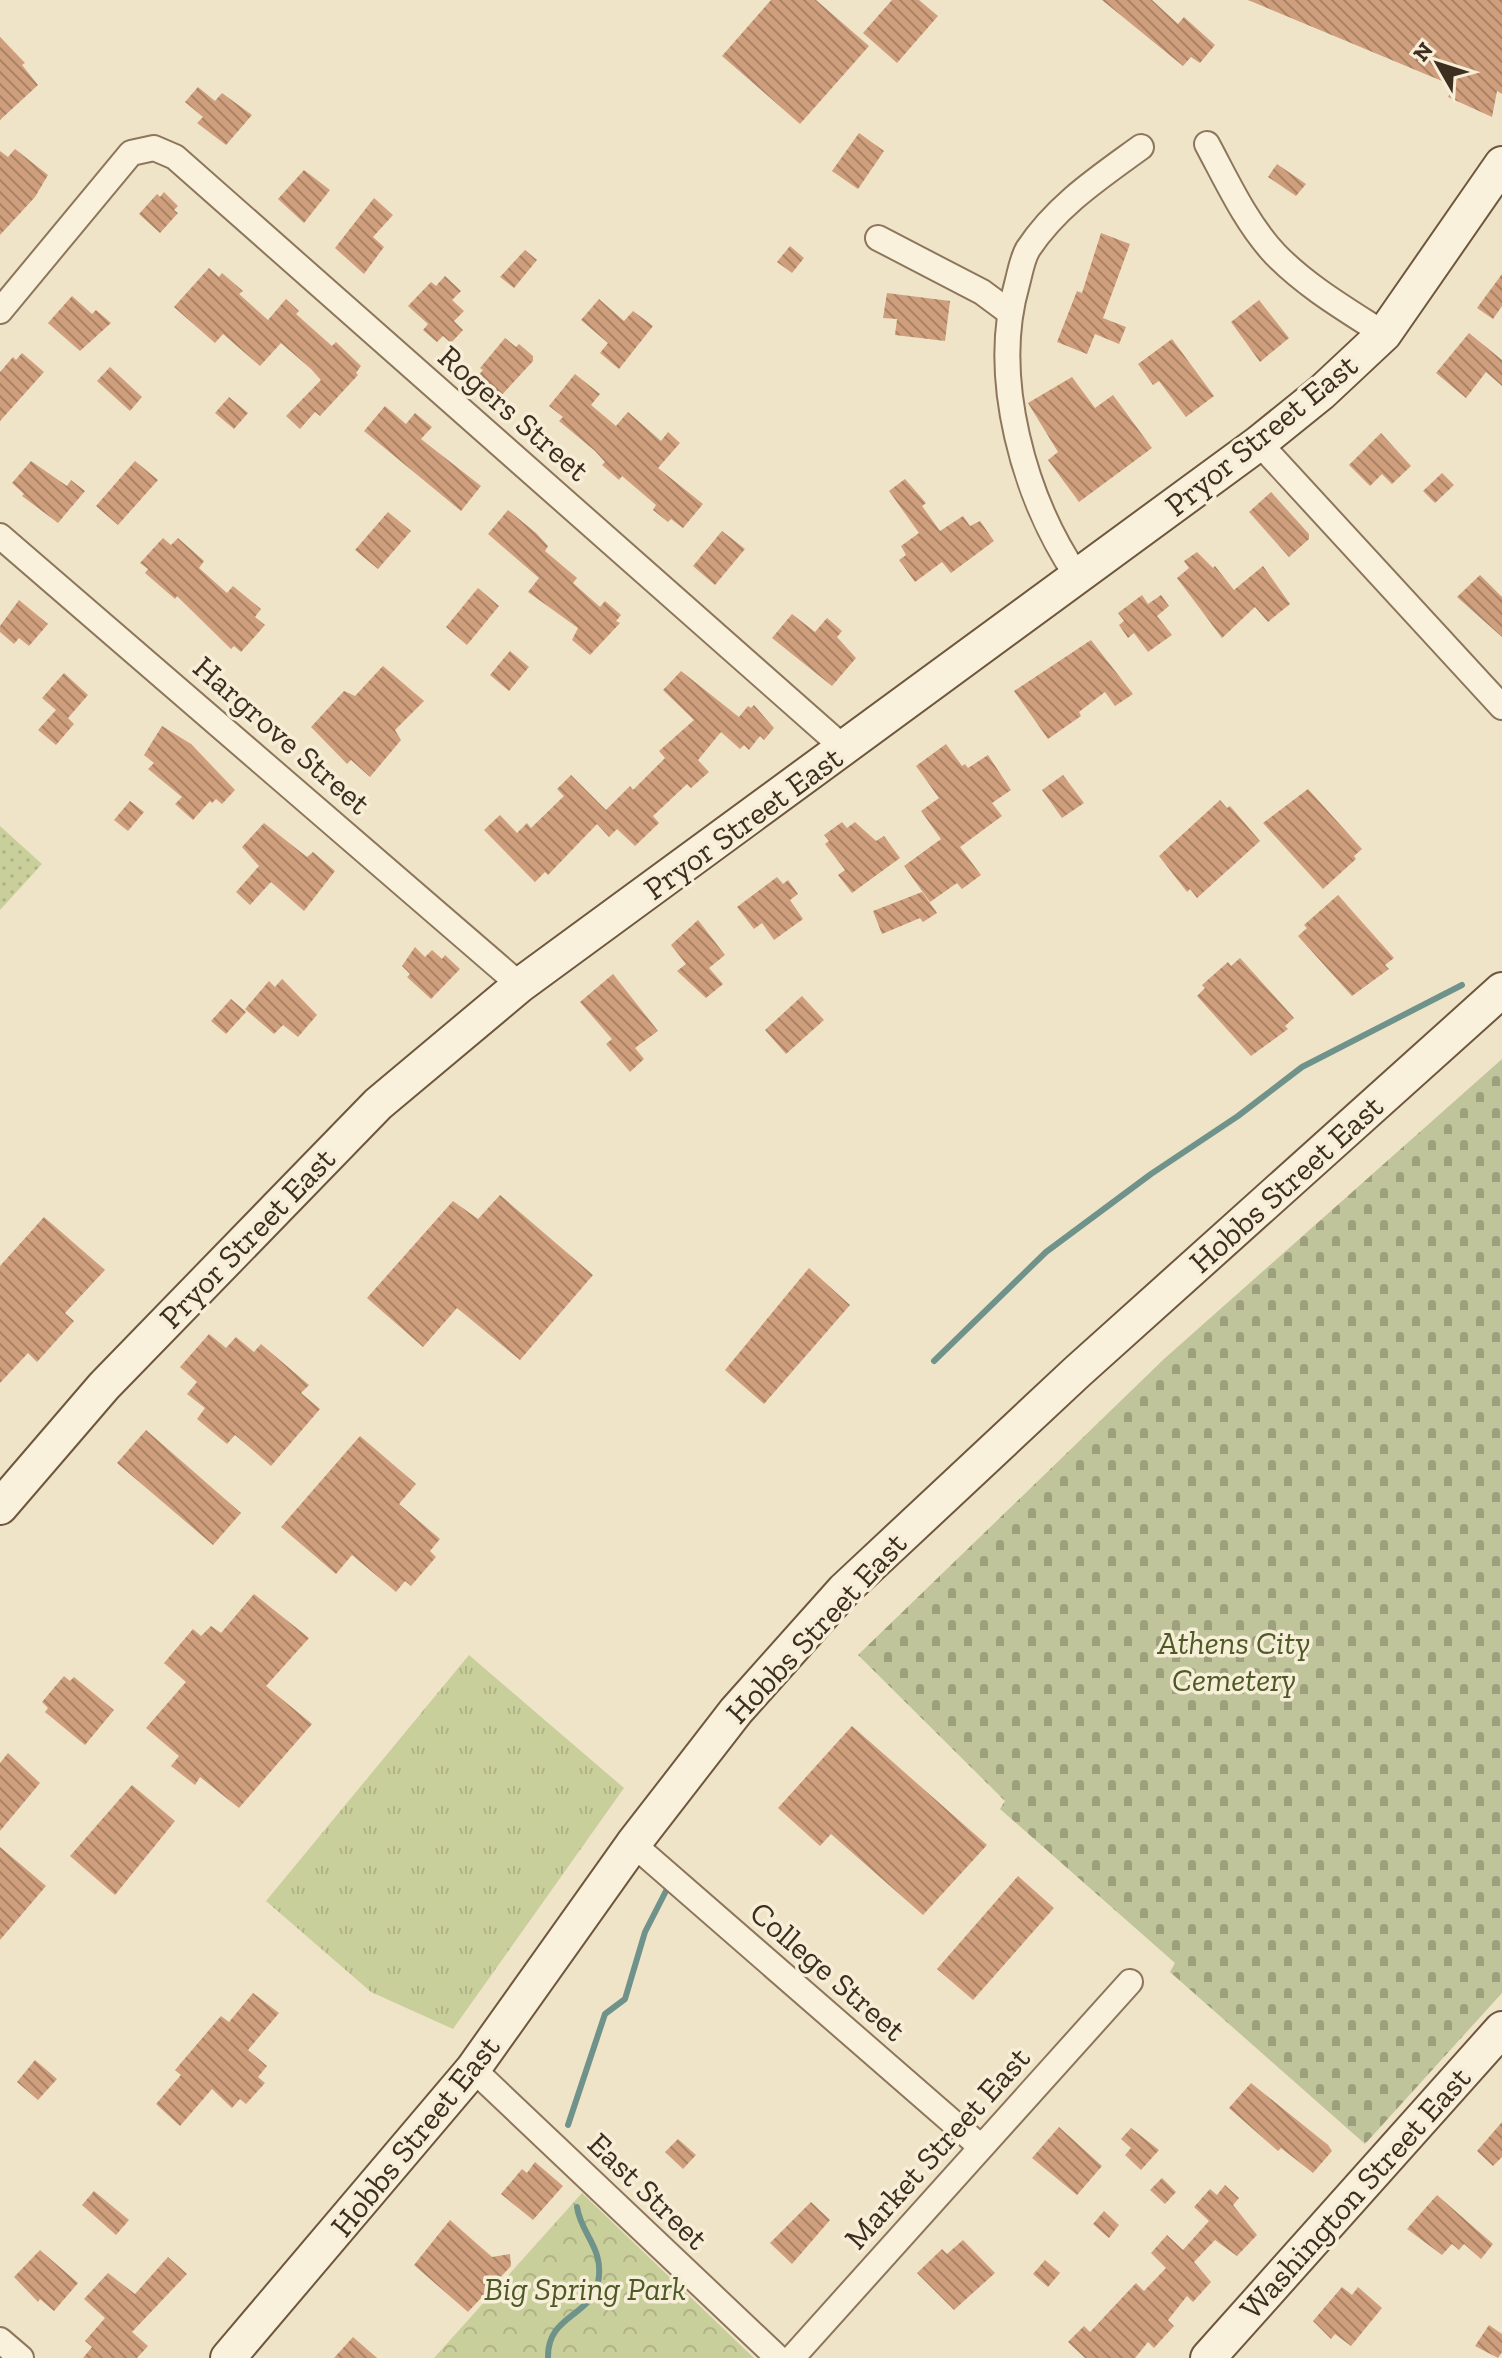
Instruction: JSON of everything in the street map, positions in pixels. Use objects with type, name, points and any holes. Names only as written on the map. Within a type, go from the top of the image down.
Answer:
[{"type":"street","points":[[1207,144],[1245,213],[1274,252],[1308,284],[1384,334]]},
{"type":"street","points":[[1077,576],[1023,464],[1008,397],[1009,312],[1027,251],[1070,199],[1141,147]]},
{"type":"street","name":"Rogers Street","points":[[0,311],[131,153],[154,148],[175,157],[845,749]]},
{"type":"street","name":"Pryor Street East","points":[[0,1507],[104,1386],[378,1104],[520,985],[845,749],[1259,443],[1321,393],[1384,334],[1502,164]]},
{"type":"street","points":[[878,238],[982,292],[1009,312]]},
{"type":"street","points":[[1259,443],[1502,707]]},
{"type":"street","name":"Hargrove Street","points":[[0,536],[520,985]]},
{"type":"street","name":"Hobbs Street East","points":[[228,2358],[473,2069],[633,1844],[736,1711],[878,1555],[1502,990]]},
{"type":"street","name":"College Street","points":[[633,1844],[981,2147]]},
{"type":"street","name":"Market Street East","points":[[792,2358],[1130,1982]]},
{"type":"street","name":"Washington Street East","points":[[1208,2358],[1502,2029]]},
{"type":"street","name":"East Street","points":[[473,2069],[778,2358]]},
{"type":"street","points":[[0,2340],[21,2358]]},
{"type":"green space","points":[[0,826],[42,864],[0,910]]},
{"type":"green space","name":"Athens City Cemetery","points":[[1502,1059],[1502,1993],[1365,2144],[1170,1972],[1175,1963],[1000,1809],[1005,1801],[858,1655],[1164,1359]]},
{"type":"green space","points":[[469,1655],[624,1788],[453,2029],[371,1992],[266,1901]]},
{"type":"green space","name":"Big Spring Park","points":[[582,2193],[754,2358],[434,2358]]},
{"type":"building","points":[[771,0],[816,0],[869,46],[800,124],[722,56]]},
{"type":"building","points":[[892,0],[919,0],[938,16],[897,63],[863,33]]},
{"type":"building","points":[[1102,0],[1152,0],[1178,24],[1184,17],[1215,45],[1200,63],[1191,57],[1183,66]]},
{"type":"building","points":[[1248,0],[1502,0],[1502,94],[1497,91],[1492,117],[1448,97],[1454,86]]},
{"type":"building","points":[[0,37],[25,63],[22,65],[38,85],[0,120]]},
{"type":"building","points":[[198,87],[215,101],[222,93],[252,115],[226,145],[197,123],[203,117],[185,102]]},
{"type":"building","points":[[859,133],[884,151],[858,189],[832,171]]},
{"type":"building","points":[[15,149],[48,175],[35,197],[0,235],[0,151],[8,157]]},
{"type":"building","points":[[1277,164],[1306,184],[1296,196],[1268,177]]},
{"type":"building","points":[[304,170],[330,190],[304,223],[278,199]]},
{"type":"building","points":[[164,192],[178,206],[174,210],[178,213],[160,233],[139,214],[157,194],[160,197]]},
{"type":"building","points":[[374,198],[393,215],[373,237],[384,247],[364,274],[335,248]]},
{"type":"building","points":[[1101,233],[1130,244],[1103,318],[1126,327],[1119,344],[1095,334],[1087,354],[1057,342],[1077,291],[1082,293]]},
{"type":"building","points":[[790,246],[804,258],[792,273],[777,262]]},
{"type":"building","points":[[525,250],[537,260],[514,288],[500,277]]},
{"type":"building","points":[[209,268],[219,277],[222,273],[243,291],[239,294],[268,320],[286,299],[299,311],[296,314],[332,346],[336,342],[361,366],[356,373],[358,375],[320,416],[315,412],[300,429],[286,416],[321,380],[281,343],[260,366],[223,334],[215,343],[174,307]]},
{"type":"building","points":[[1502,274],[1502,306],[1493,319],[1477,308]]},
{"type":"building","points":[[445,276],[461,291],[452,300],[464,311],[454,321],[463,330],[451,343],[443,336],[437,342],[423,330],[428,324],[408,306],[431,282],[436,286]]},
{"type":"building","points":[[887,293],[950,301],[945,341],[895,335],[897,319],[883,318]]},
{"type":"building","points":[[72,296],[92,314],[96,310],[111,323],[80,351],[48,323]]},
{"type":"building","points":[[599,299],[624,321],[633,311],[653,326],[619,369],[600,353],[608,343],[581,320]]},
{"type":"building","points":[[1259,300],[1289,338],[1260,362],[1231,322]]},
{"type":"building","points":[[1469,333],[1502,360],[1502,386],[1486,372],[1466,398],[1436,373]]},
{"type":"building","points":[[505,338],[516,347],[519,344],[533,356],[533,361],[500,397],[477,377],[483,370],[480,368]]},
{"type":"building","points":[[1172,339],[1214,396],[1186,417],[1159,381],[1153,385],[1138,364]]},
{"type":"building","points":[[22,353],[44,372],[0,421],[0,372],[13,357],[16,360]]},
{"type":"building","points":[[110,367],[142,397],[130,411],[97,381]]},
{"type":"building","points":[[575,374],[600,394],[591,405],[616,426],[628,412],[661,441],[668,432],[680,443],[658,468],[703,504],[683,528],[671,519],[668,522],[653,510],[656,505],[622,476],[619,480],[602,465],[605,462],[595,451],[559,421],[563,417],[549,406]]},
{"type":"building","points":[[1072,377],[1095,408],[1113,395],[1152,448],[1079,502],[1048,460],[1058,452],[1028,403]]},
{"type":"building","points":[[229,397],[248,413],[234,429],[215,413]]},
{"type":"building","points":[[385,406],[406,424],[415,413],[432,427],[421,439],[481,486],[461,511],[364,431]]},
{"type":"building","points":[[1381,433],[1411,466],[1392,484],[1382,474],[1370,486],[1349,465]]},
{"type":"building","points":[[31,461],[67,486],[71,480],[85,491],[58,523],[22,496],[24,494],[12,483]]},
{"type":"building","points":[[135,461],[158,480],[118,525],[96,506]]},
{"type":"building","points":[[1442,473],[1454,485],[1435,503],[1423,491]]},
{"type":"building","points":[[905,479],[926,503],[922,506],[940,531],[963,516],[970,526],[980,521],[994,541],[951,573],[942,562],[915,582],[899,560],[906,555],[901,546],[919,533],[889,491]]},
{"type":"building","points":[[1271,492],[1309,534],[1309,539],[1289,557],[1249,512]]},
{"type":"building","points":[[508,510],[536,533],[548,546],[545,551],[577,578],[573,583],[600,607],[605,601],[621,615],[616,621],[620,623],[590,655],[572,640],[578,628],[528,592],[539,578],[488,534]]},
{"type":"building","points":[[388,512],[411,531],[378,569],[355,550]]},
{"type":"building","points":[[722,531],[745,549],[715,585],[693,566]]},
{"type":"building","points":[[163,538],[171,545],[178,538],[204,561],[199,568],[227,593],[233,586],[261,609],[255,617],[265,625],[241,652],[234,646],[231,649],[177,596],[175,599],[145,573],[148,569],[140,563]]},
{"type":"building","points":[[1197,552],[1213,568],[1215,566],[1234,590],[1263,566],[1290,604],[1268,622],[1255,607],[1222,638],[1177,578],[1189,568],[1184,561]]},
{"type":"building","points":[[1480,575],[1502,597],[1502,637],[1457,597]]},
{"type":"building","points":[[478,588],[499,606],[467,645],[446,627]]},
{"type":"building","points":[[1142,595],[1148,604],[1161,595],[1169,606],[1157,616],[1172,635],[1148,652],[1134,633],[1128,638],[1119,625],[1124,621],[1118,613]]},
{"type":"building","points":[[19,600],[48,624],[29,646],[19,638],[14,644],[0,632],[0,626]]},
{"type":"building","points":[[792,614],[815,632],[827,618],[842,631],[837,637],[856,658],[832,686],[772,638]]},
{"type":"building","points":[[1091,640],[1133,694],[1115,706],[1105,692],[1079,712],[1081,716],[1048,739],[1014,691]]},
{"type":"building","points":[[510,651],[529,667],[509,691],[490,675]]},
{"type":"building","points":[[383,666],[424,701],[395,730],[401,740],[370,777],[351,760],[347,764],[311,727],[344,691],[355,696]]},
{"type":"building","points":[[681,671],[739,717],[748,706],[751,708],[754,705],[774,728],[764,740],[760,736],[749,750],[744,745],[740,749],[721,732],[698,760],[709,772],[691,788],[687,784],[653,816],[659,823],[635,846],[617,829],[609,837],[597,824],[548,875],[545,872],[535,882],[484,830],[500,815],[517,833],[527,823],[531,828],[564,796],[557,789],[571,775],[606,810],[630,786],[633,790],[665,758],[659,751],[694,720],[663,690]]},
{"type":"building","points":[[64,673],[88,695],[68,718],[74,724],[56,745],[38,730],[56,710],[42,698]]},
{"type":"building","points":[[162,726],[191,744],[235,790],[222,804],[216,799],[212,803],[210,801],[193,820],[175,804],[182,797],[148,769],[154,763],[144,755]]},
{"type":"building","points":[[946,744],[962,766],[965,764],[968,768],[988,755],[1011,790],[992,803],[1002,816],[960,847],[981,875],[962,889],[957,883],[930,902],[904,866],[941,839],[921,811],[939,798],[916,766]]},
{"type":"building","points":[[1063,775],[1084,803],[1062,818],[1042,790]]},
{"type":"building","points":[[1308,789],[1362,849],[1354,856],[1356,859],[1323,889],[1263,823]]},
{"type":"building","points":[[1220,800],[1227,808],[1230,806],[1260,841],[1197,898],[1190,889],[1187,892],[1159,856]]},
{"type":"building","points":[[130,801],[144,812],[128,831],[114,820]]},
{"type":"building","points":[[842,822],[847,828],[855,822],[876,841],[884,836],[900,858],[852,893],[838,875],[845,870],[825,844],[829,841],[824,835]]},
{"type":"building","points":[[264,823],[307,857],[313,852],[335,871],[304,911],[271,882],[250,905],[236,892],[259,866],[242,847]]},
{"type":"building","points":[[777,877],[783,884],[788,880],[798,894],[790,900],[803,919],[774,940],[762,923],[754,929],[737,907]]},
{"type":"building","points":[[922,892],[937,913],[923,922],[920,918],[882,934],[873,911]]},
{"type":"building","points":[[1338,895],[1394,958],[1385,965],[1389,969],[1352,996],[1298,936],[1307,928],[1304,925]]},
{"type":"building","points":[[698,920],[725,955],[709,968],[723,984],[706,998],[677,971],[686,964],[671,945]]},
{"type":"building","points":[[415,947],[425,957],[432,950],[442,959],[445,955],[460,969],[431,999],[407,977],[410,974],[402,966]]},
{"type":"building","points":[[1240,958],[1294,1018],[1285,1026],[1288,1029],[1251,1056],[1197,996],[1205,988],[1202,985],[1228,962],[1231,966]]},
{"type":"building","points":[[613,974],[658,1031],[635,1048],[644,1059],[630,1072],[606,1044],[612,1039],[580,1002]]},
{"type":"building","points":[[282,979],[317,1015],[298,1037],[283,1025],[274,1034],[245,1009],[269,981],[275,987]]},
{"type":"building","points":[[802,996],[824,1020],[786,1054],[765,1030]]},
{"type":"building","points":[[231,999],[246,1012],[226,1034],[211,1021]]},
{"type":"building","points":[[500,1195],[593,1275],[520,1360],[457,1308],[423,1347],[367,1298],[453,1201],[478,1219]]},
{"type":"building","points":[[44,1217],[105,1270],[65,1313],[74,1321],[37,1362],[28,1353],[0,1383],[0,1266]]},
{"type":"building","points":[[809,1268],[850,1305],[764,1404],[725,1370]]},
{"type":"building","points":[[209,1334],[226,1348],[236,1337],[254,1352],[261,1344],[309,1385],[301,1393],[320,1409],[271,1466],[235,1435],[227,1444],[197,1419],[205,1408],[187,1394],[197,1382],[180,1367]]},
{"type":"building","points":[[146,1430],[241,1513],[213,1545],[117,1463]]},
{"type":"building","points":[[360,1436],[416,1484],[399,1504],[440,1539],[430,1551],[436,1557],[411,1586],[405,1581],[396,1592],[352,1555],[336,1574],[281,1527]]},
{"type":"building","points":[[254,1594],[309,1638],[266,1686],[312,1724],[239,1808],[200,1777],[195,1785],[171,1766],[179,1756],[146,1728],[186,1682],[164,1663],[193,1629],[201,1636],[211,1626],[221,1633]]},
{"type":"building","points":[[64,1676],[70,1681],[74,1677],[114,1710],[85,1745],[45,1712],[48,1708],[42,1702]]},
{"type":"building","points":[[852,1726],[987,1845],[923,1915],[831,1834],[820,1846],[778,1808]]},
{"type":"building","points":[[8,1753],[40,1783],[0,1831],[0,1763]]},
{"type":"building","points":[[132,1785],[175,1821],[115,1895],[70,1856]]},
{"type":"building","points":[[0,1847],[46,1886],[0,1940]]},
{"type":"building","points":[[1018,1876],[1054,1908],[973,2000],[937,1969]]},
{"type":"building","points":[[253,1993],[279,2013],[248,2050],[267,2066],[258,2077],[265,2083],[246,2104],[240,2099],[232,2108],[212,2089],[180,2126],[156,2104],[181,2075],[175,2070],[221,2016],[229,2022]]},
{"type":"building","points":[[35,2060],[57,2079],[38,2100],[17,2082]]},
{"type":"building","points":[[1251,2083],[1328,2145],[1332,2151],[1313,2173],[1281,2148],[1278,2151],[1229,2108]]},
{"type":"building","points":[[1502,2122],[1502,2157],[1493,2166],[1477,2151]]},
{"type":"building","points":[[1059,2127],[1102,2166],[1077,2195],[1032,2158]]},
{"type":"building","points":[[1131,2128],[1159,2150],[1141,2170],[1125,2155],[1131,2148],[1121,2139]]},
{"type":"building","points":[[678,2139],[696,2155],[683,2169],[665,2152]]},
{"type":"building","points":[[535,2162],[563,2186],[533,2220],[501,2194],[522,2169],[527,2173]]},
{"type":"building","points":[[1162,2178],[1176,2192],[1165,2204],[1150,2190]]},
{"type":"building","points":[[1225,2185],[1239,2198],[1233,2205],[1257,2235],[1237,2256],[1215,2240],[1194,2262],[1211,2282],[1193,2302],[1187,2296],[1168,2320],[1174,2326],[1154,2348],[1148,2342],[1135,2358],[1085,2358],[1068,2342],[1084,2326],[1090,2332],[1136,2283],[1144,2291],[1166,2268],[1151,2253],[1167,2235],[1183,2250],[1209,2221],[1194,2207],[1210,2189],[1217,2195]]},
{"type":"building","points":[[94,2191],[129,2220],[116,2235],[82,2205]]},
{"type":"building","points":[[1437,2195],[1493,2244],[1481,2259],[1464,2244],[1459,2250],[1452,2244],[1442,2255],[1407,2229]]},
{"type":"building","points":[[811,2202],[830,2220],[792,2264],[770,2243]]},
{"type":"building","points":[[1104,2211],[1119,2225],[1109,2238],[1093,2224]]},
{"type":"building","points":[[450,2220],[492,2257],[510,2254],[511,2266],[468,2312],[414,2265]]},
{"type":"building","points":[[963,2240],[995,2273],[954,2310],[917,2273],[942,2249],[947,2254]]},
{"type":"building","points":[[40,2250],[78,2283],[54,2311],[40,2299],[38,2302],[14,2277]]},
{"type":"building","points":[[168,2257],[187,2274],[132,2332],[148,2346],[137,2358],[83,2358],[92,2347],[85,2341],[105,2318],[84,2299],[108,2273],[135,2294]]},
{"type":"building","points":[[1045,2260],[1060,2273],[1048,2287],[1033,2274]]},
{"type":"building","points":[[1342,2287],[1352,2295],[1358,2287],[1382,2308],[1351,2346],[1335,2334],[1331,2339],[1313,2321]]},
{"type":"building","points":[[1489,2325],[1502,2334],[1502,2352],[1498,2358],[1475,2346]]},
{"type":"building","points":[[353,2337],[377,2358],[334,2358]]},
{"type":"waterway","points":[[934,1361],[1046,1252],[1151,1174],[1238,1116],[1302,1067],[1462,985]]},
{"type":"waterway","points":[[568,2125],[605,2014],[625,1999],[645,1932],[667,1889]]},
{"type":"waterway","points":[[548,2358],[554,2333],[587,2303],[598,2283],[598,2260],[577,2207]]}]
